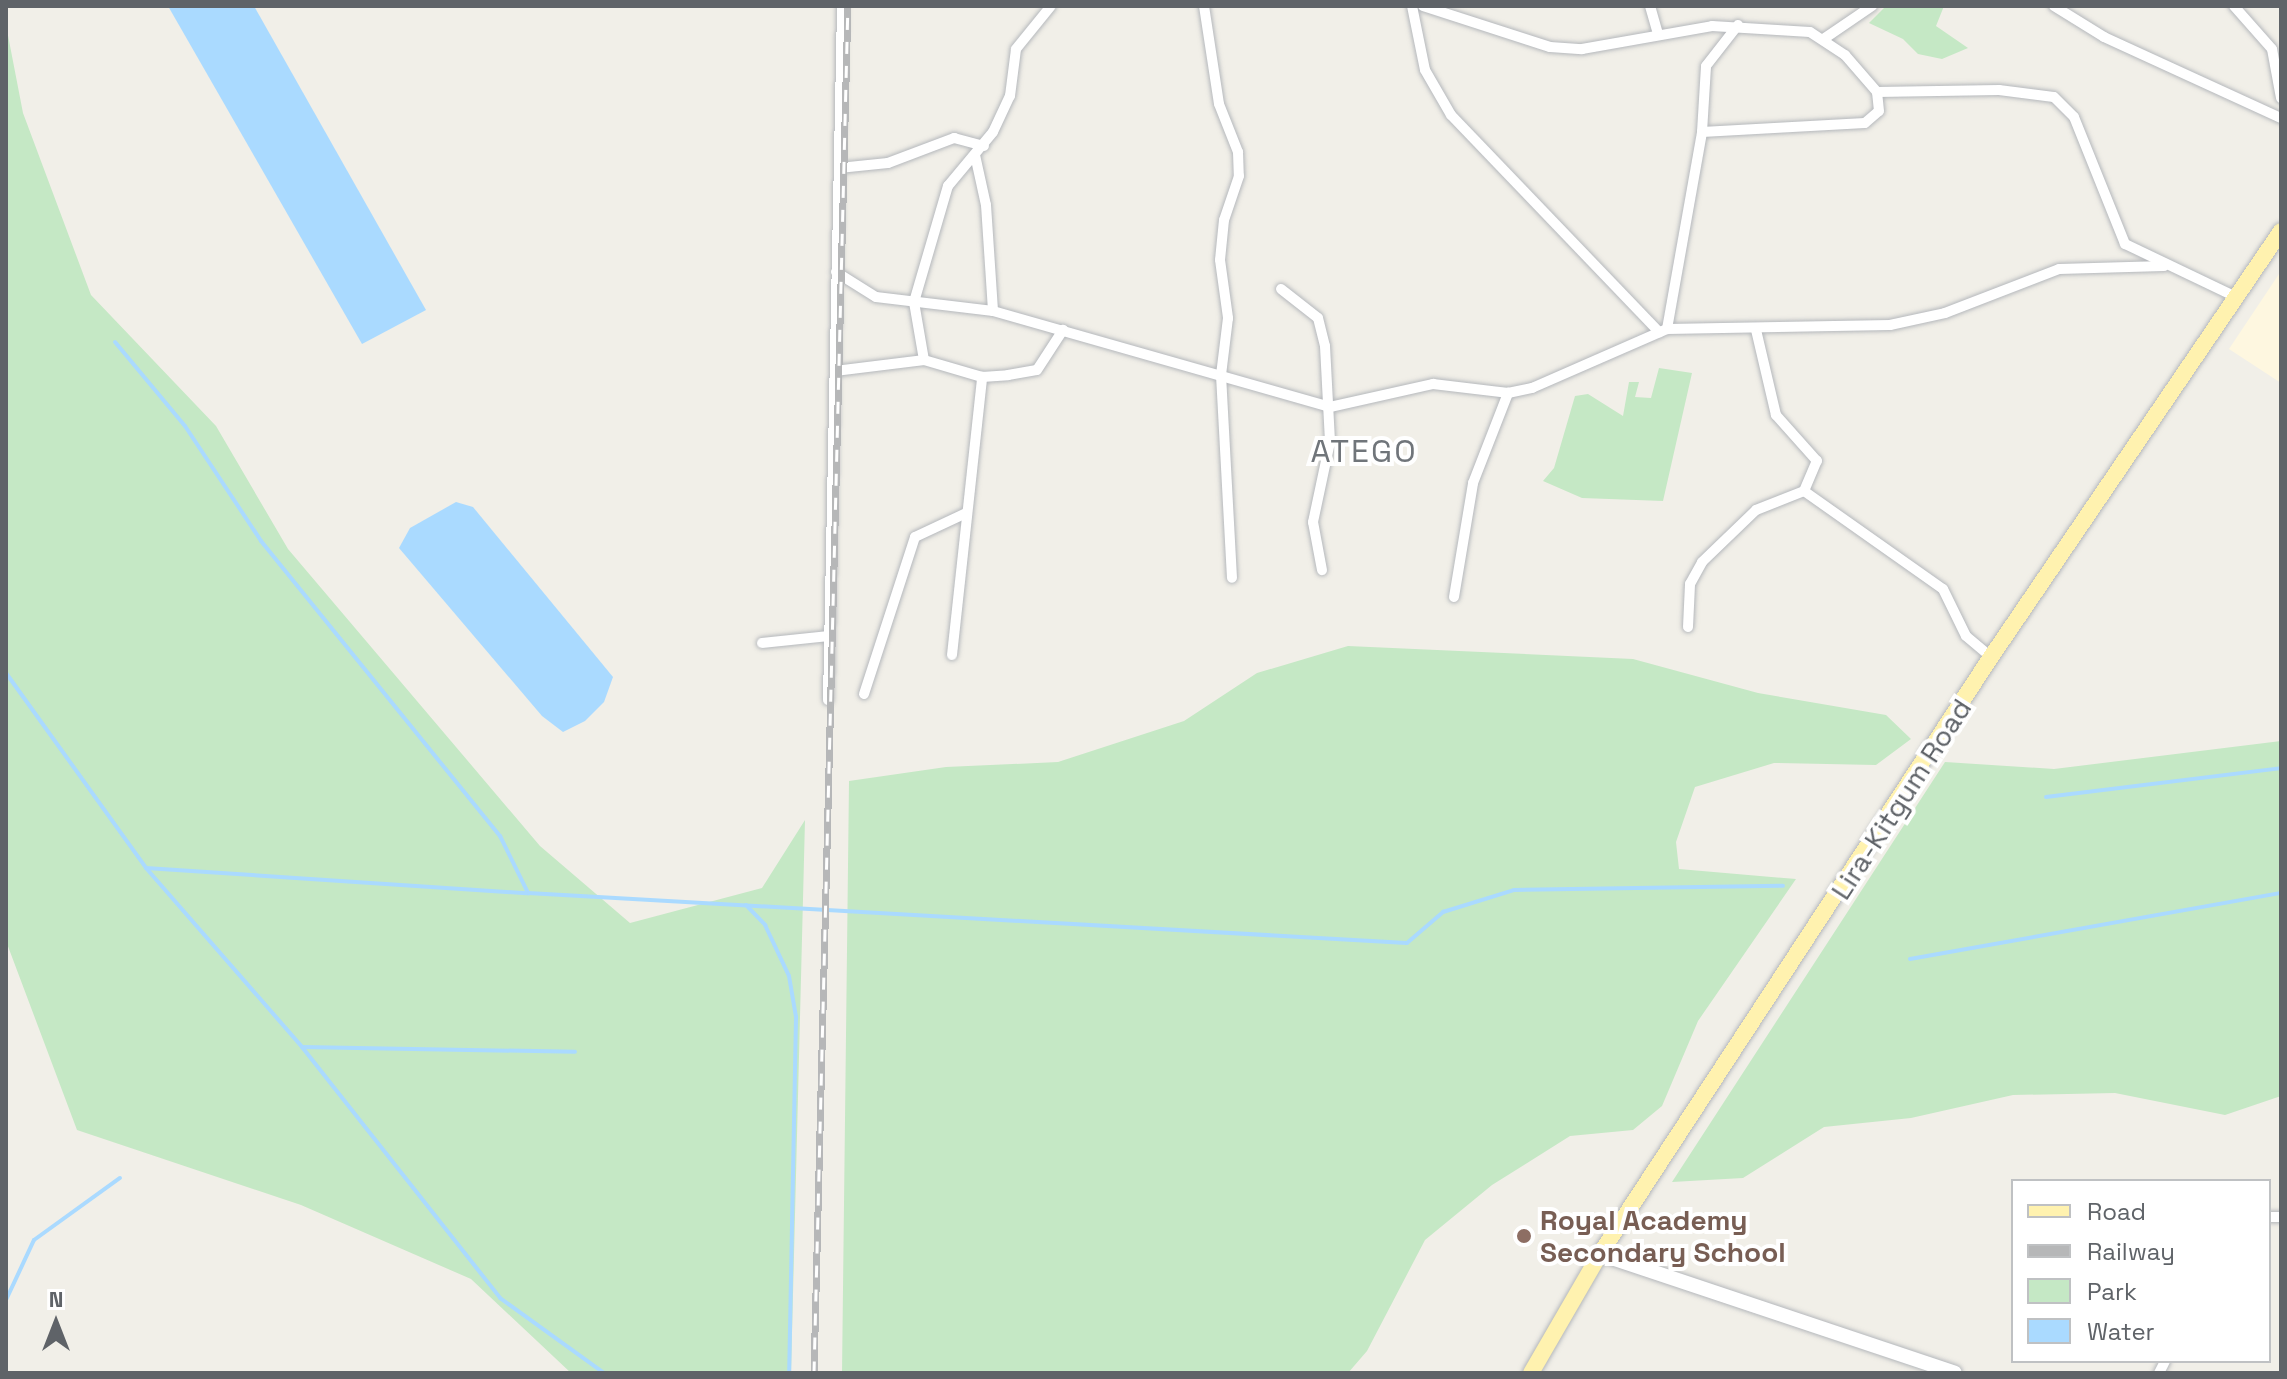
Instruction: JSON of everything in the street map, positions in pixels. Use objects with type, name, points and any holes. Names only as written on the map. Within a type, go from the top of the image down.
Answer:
[{"type":"main road","name":"Lira-Kitgum Road","points":[[1531,1373],[1600,1254],[1991,657],[2281,231]]},
{"type":"street","points":[[828,700],[842,6]]},
{"type":"street","points":[[924,360],[914,302],[948,186],[984,146],[1010,96],[1016,49],[1051,6]]},
{"type":"street","points":[[1204,6],[1219,104],[1238,152],[1239,176],[1224,220],[1220,260],[1228,318],[1221,375],[1232,578]]},
{"type":"street","points":[[1412,6],[1425,70],[1451,115],[1663,331]]},
{"type":"street","points":[[1423,6],[1550,47],[1582,49],[1658,34],[1738,25],[1825,38],[1877,92],[1879,111],[1865,123],[1702,132]]},
{"type":"street","points":[[1650,6],[1658,34]]},
{"type":"street","points":[[1825,38],[1872,6]]},
{"type":"street","points":[[2054,6],[2104,37],[2281,118]]},
{"type":"street","points":[[2234,6],[2276,51],[2281,98]]},
{"type":"street","points":[[1663,331],[1702,132],[1706,66],[1738,25]]},
{"type":"street","points":[[1877,92],[2016,91],[2061,101],[2092,155],[2123,241],[2164,266],[2238,298]]},
{"type":"street","points":[[839,168],[888,163],[954,138],[984,146]]},
{"type":"street","points":[[975,155],[986,205],[993,311]]},
{"type":"street","points":[[836,272],[866,294],[993,311],[1063,330],[1143,358],[1221,375],[1330,407],[1433,384],[1508,393],[1552,381],[1663,331],[1890,325],[1945,313],[2059,269],[2164,266]]},
{"type":"street","points":[[1281,289],[1318,318],[1330,407],[1330,442],[1314,495],[1322,570]]},
{"type":"street","points":[[835,371],[924,360],[982,377],[1037,370],[1063,330]]},
{"type":"street","points":[[1688,627],[1687,594],[1702,562],[1756,510],[1804,491],[1817,461],[1776,415],[1756,330]]},
{"type":"street","points":[[952,655],[982,377]]},
{"type":"street","points":[[1454,597],[1473,483],[1508,393]]},
{"type":"street","points":[[1804,491],[1943,589],[1966,636],[1991,657]]},
{"type":"street","points":[[864,694],[915,537],[966,513]]},
{"type":"street","points":[[762,643],[829,636]]},
{"type":"street","points":[[1600,1254],[1955,1373]]},
{"type":"shaded area","points":[[2281,271],[2281,383],[2229,349]]},
{"type":"green space","points":[[1886,6],[1944,6],[1936,26],[1968,48],[1942,59],[1918,54],[1903,39],[1869,23]]},
{"type":"green space","points":[[6,25],[23,113],[91,295],[216,426],[288,549],[540,846],[630,923],[762,888],[805,820],[791,1373],[571,1373],[471,1279],[301,1205],[77,1130],[6,941]]},
{"type":"green space","points":[[1659,368],[1692,373],[1663,501],[1582,498],[1543,481],[1554,468],[1575,396],[1588,394],[1623,416],[1629,382],[1639,382],[1635,397],[1651,398]]},
{"type":"green space","points":[[1348,646],[1633,659],[1758,693],[1886,715],[1911,739],[1876,765],[1774,763],[1695,787],[1676,842],[1679,869],[1796,879],[1698,1021],[1662,1106],[1633,1130],[1570,1136],[1492,1185],[1425,1240],[1367,1351],[1348,1373],[842,1373],[849,781],[946,767],[1058,762],[1184,721],[1257,673]]},
{"type":"green space","points":[[2281,741],[2281,1096],[2225,1115],[2115,1093],[2013,1095],[1911,1118],[1824,1127],[1743,1178],[1672,1182],[1945,762],[2054,769]]},
{"type":"water","points":[[168,6],[254,6],[426,310],[362,344]]},
{"type":"water","points":[[456,502],[473,507],[613,677],[604,702],[585,721],[563,732],[542,716],[399,548],[410,528]]},
{"type":"waterway","points":[[115,342],[185,426],[261,541],[500,836],[528,893],[1407,943],[1443,912],[1514,890],[1783,886]]},
{"type":"waterway","points":[[6,673],[146,868],[302,1047],[500,1298],[604,1373]]},
{"type":"waterway","points":[[2046,797],[2281,768]]},
{"type":"waterway","points":[[146,868],[526,893]]},
{"type":"waterway","points":[[1910,959],[2281,893]]},
{"type":"waterway","points":[[746,905],[765,925],[789,976],[796,1017],[789,1373]]},
{"type":"waterway","points":[[302,1047],[575,1052]]},
{"type":"waterway","points":[[6,1300],[34,1240],[120,1178]]},
{"type":"railway","points":[[814,1373],[848,6]]},
{"type":"place","name":"Royal Academy Secondary School","points":[[1524,1236]]},
{"type":"district","name":"ATEGO","points":[[1364,451]]}]
